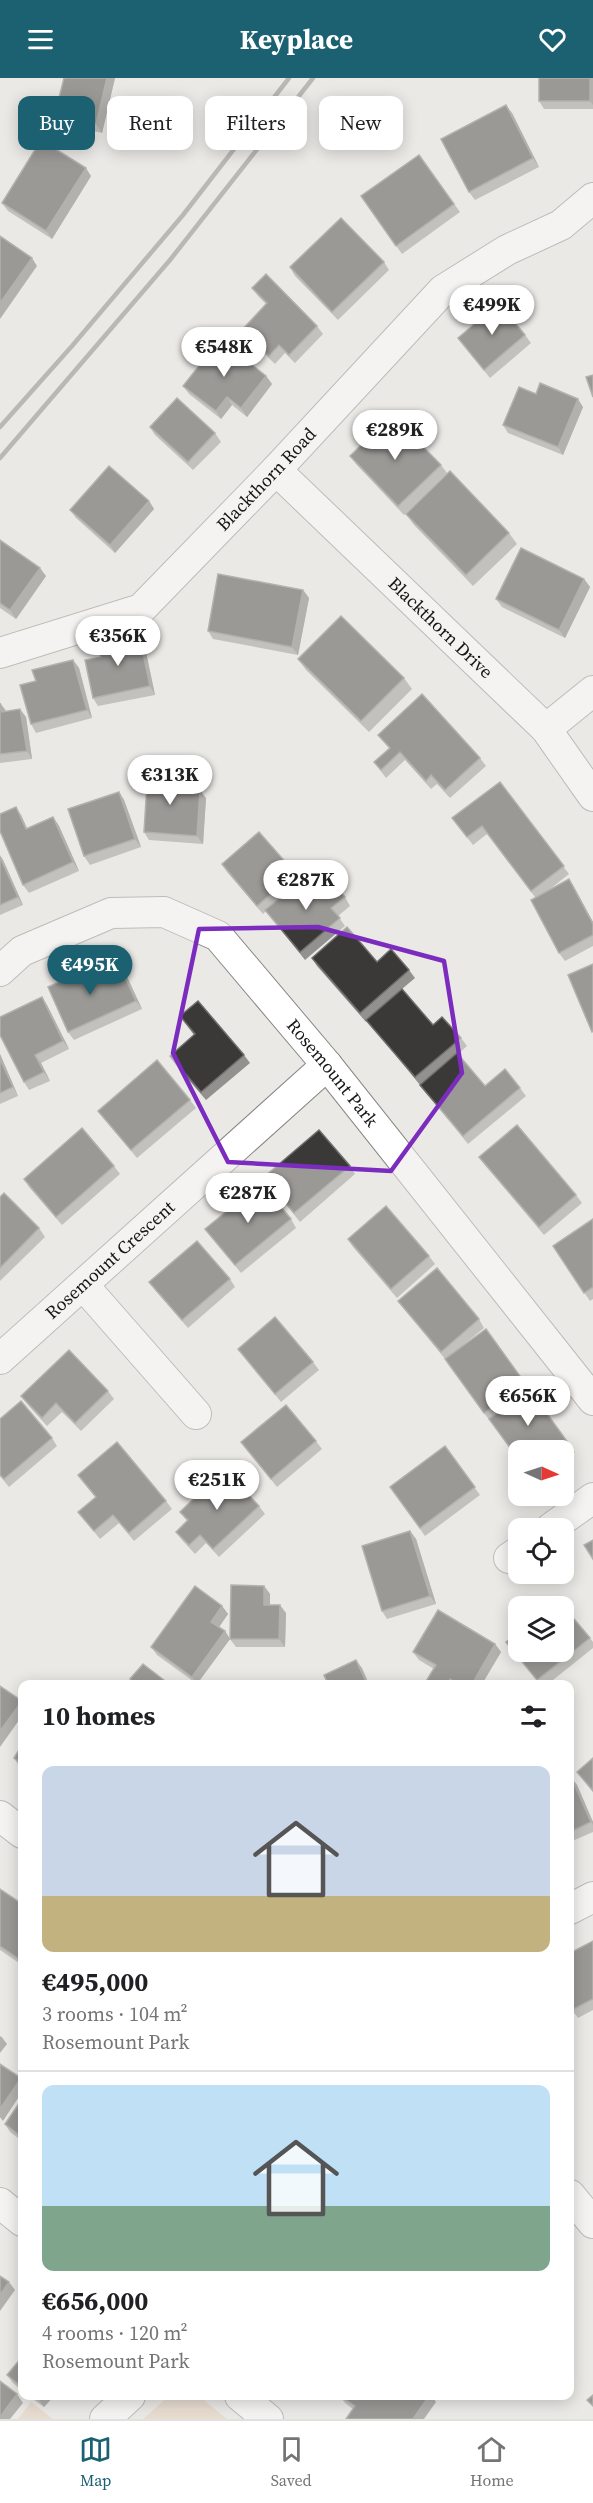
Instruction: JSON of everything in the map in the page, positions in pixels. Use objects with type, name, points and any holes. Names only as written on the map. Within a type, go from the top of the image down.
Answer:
[{"type":"street","name":"Blackthorn Road","points":[[0,653],[141,609],[276,470],[443,290],[507,250],[561,225],[593,198]]},
{"type":"street","name":"Blackthorn Drive","points":[[276,470],[546,729],[593,796]]},
{"type":"street","points":[[546,729],[593,692]]},
{"type":"street","name":"Rosemount Park","points":[[0,971],[22,951],[111,913],[164,912],[218,936],[327,1065],[593,1400]]},
{"type":"street","name":"Rosemount Crescent","points":[[0,1359],[327,1065]]},
{"type":"street","points":[[83,1285],[196,1414]]},
{"type":"street","points":[[564,1518],[593,1498]]},
{"type":"street","points":[[0,1816],[18,1830]]},
{"type":"street","points":[[574,1907],[593,1897]]},
{"type":"street","points":[[574,2199],[593,2223]]},
{"type":"street","points":[[0,2203],[18,2218]]},
{"type":"street","points":[[105,2419],[126,2400]]},
{"type":"street","points":[[245,2400],[268,2419]]},
{"type":"highlighted area","points":[[318,927],[444,961],[462,1073],[391,1171],[228,1162],[173,1053],[199,929]]},
{"type":"shaded area","points":[[164,2400],[204,2400],[227,2419],[143,2419]]},
{"type":"shaded area","points":[[31,2402],[53,2419],[18,2419]]},
{"type":"building","points":[[64,78],[107,78],[96,124],[95,96],[60,96]]},
{"type":"building","points":[[539,78],[590,78],[590,101],[539,101]]},
{"type":"building","points":[[506,105],[533,158],[469,192],[441,139]]},
{"type":"building","points":[[35,150],[57,150],[86,168],[46,231],[2,203]]},
{"type":"building","points":[[419,155],[454,204],[396,246],[361,196]]},
{"type":"building","points":[[341,218],[384,262],[332,312],[290,267]]},
{"type":"building","points":[[0,236],[32,258],[0,303]]},
{"type":"building","points":[[266,274],[317,326],[289,355],[279,345],[269,356],[242,330],[267,303],[252,288]]},
{"type":"building","points":[[499,303],[525,335],[484,370],[458,338]]},
{"type":"building","points":[[220,339],[266,376],[241,408],[227,397],[216,411],[183,386]]},
{"type":"building","points":[[593,375],[593,397],[586,377]]},
{"type":"building","points":[[540,383],[578,399],[558,447],[503,425],[519,387],[536,394]]},
{"type":"building","points":[[177,398],[215,433],[188,462],[150,427]]},
{"type":"building","points":[[392,415],[441,465],[398,506],[350,456]]},
{"type":"building","points":[[109,466],[149,501],[110,545],[70,510]]},
{"type":"building","points":[[450,471],[509,533],[466,575],[406,514]]},
{"type":"building","points":[[0,540],[40,568],[10,610],[0,603]]},
{"type":"building","points":[[521,548],[584,579],[559,630],[496,599]]},
{"type":"building","points":[[218,574],[303,590],[292,647],[208,631]]},
{"type":"building","points":[[341,616],[404,678],[361,721],[298,659]]},
{"type":"building","points":[[139,634],[150,686],[93,698],[85,660],[101,657],[97,643]]},
{"type":"building","points":[[73,660],[87,710],[31,724],[20,685],[36,681],[32,670]]},
{"type":"building","points":[[422,694],[480,758],[445,790],[431,775],[426,781],[400,752],[381,770],[374,762],[390,748],[378,735]]},
{"type":"building","points":[[0,703],[2,712],[20,709],[27,751],[0,754]]},
{"type":"building","points":[[148,767],[172,769],[171,788],[200,790],[197,836],[144,832]]},
{"type":"building","points":[[500,782],[564,866],[531,891],[482,826],[467,837],[452,818]]},
{"type":"building","points":[[119,792],[135,839],[84,856],[68,809]]},
{"type":"building","points":[[16,807],[26,829],[53,817],[73,862],[23,885],[0,831],[0,814]]},
{"type":"building","points":[[259,832],[295,873],[257,906],[222,864]]},
{"type":"building","points":[[0,857],[18,897],[0,905]]},
{"type":"building","points":[[326,875],[345,897],[331,908],[340,918],[300,952],[265,910],[302,879],[310,888]]},
{"type":"building","points":[[569,879],[593,924],[593,935],[559,953],[531,900]]},
{"type":"building","points":[[347,927],[377,962],[391,949],[409,970],[360,1013],[312,958]]},
{"type":"building","points":[[593,964],[593,1031],[592,1032],[568,975]]},
{"type":"building","points":[[98,965],[103,977],[121,969],[136,1001],[68,1032],[48,987]]},
{"type":"building","points":[[402,989],[433,1025],[442,1017],[461,1038],[415,1077],[366,1020]]},
{"type":"building","points":[[42,997],[63,1041],[35,1055],[44,1072],[24,1082],[0,1035],[0,1017]]},
{"type":"building","points":[[198,1001],[244,1055],[201,1092],[170,1056],[195,1034],[180,1016]]},
{"type":"building","points":[[457,1053],[485,1086],[505,1069],[520,1088],[463,1136],[420,1085]]},
{"type":"building","points":[[0,1059],[13,1087],[0,1093]]},
{"type":"building","points":[[157,1060],[190,1100],[131,1150],[98,1111]]},
{"type":"building","points":[[517,1125],[576,1195],[539,1227],[479,1157]]},
{"type":"building","points":[[82,1128],[114,1166],[56,1217],[24,1179]]},
{"type":"building","points":[[319,1130],[350,1166],[294,1213],[264,1177]]},
{"type":"building","points":[[261,1183],[291,1219],[235,1265],[205,1229]]},
{"type":"building","points":[[4,1193],[39,1228],[0,1268],[0,1197]]},
{"type":"building","points":[[386,1206],[429,1256],[391,1289],[348,1239]]},
{"type":"building","points":[[593,1219],[593,1287],[584,1293],[553,1246]]},
{"type":"building","points":[[197,1241],[230,1279],[182,1320],[149,1282]]},
{"type":"building","points":[[437,1268],[479,1319],[441,1352],[398,1301]]},
{"type":"building","points":[[275,1317],[313,1362],[275,1394],[238,1349]]},
{"type":"building","points":[[486,1329],[525,1383],[484,1413],[445,1359]]},
{"type":"building","points":[[69,1350],[108,1391],[75,1423],[56,1403],[42,1418],[21,1396]]},
{"type":"building","points":[[530,1390],[566,1440],[508,1440],[508,1445],[489,1419]]},
{"type":"building","points":[[21,1401],[52,1438],[4,1479],[0,1475],[0,1419]]},
{"type":"building","points":[[286,1405],[316,1441],[271,1479],[241,1442]]},
{"type":"building","points":[[117,1442],[166,1501],[129,1533],[113,1515],[94,1531],[78,1512],[96,1497],[78,1475]]},
{"type":"building","points":[[445,1446],[475,1487],[420,1528],[390,1487]]},
{"type":"building","points":[[224,1469],[259,1506],[213,1549],[200,1535],[189,1545],[176,1532],[188,1520],[180,1512]]},
{"type":"building","points":[[410,1531],[430,1596],[382,1611],[362,1546]]},
{"type":"building","points":[[593,1540],[593,1559],[584,1545]]},
{"type":"building","points":[[231,1585],[264,1586],[264,1605],[280,1605],[279,1639],[230,1639]]},
{"type":"building","points":[[195,1586],[222,1606],[211,1622],[225,1631],[192,1677],[151,1647]]},
{"type":"building","points":[[438,1610],[495,1644],[474,1680],[427,1680],[436,1665],[413,1652]]},
{"type":"building","points":[[574,1619],[590,1638],[574,1651]]},
{"type":"building","points":[[356,1660],[365,1680],[326,1680],[324,1675]]},
{"type":"building","points":[[522,1662],[560,1662],[537,1680]]},
{"type":"building","points":[[143,1664],[164,1680],[131,1680]]},
{"type":"building","points":[[0,1686],[18,1698],[18,1706],[0,1731]]},
{"type":"building","points":[[593,1758],[593,1791],[577,1772]]},
{"type":"building","points":[[574,1784],[591,1822],[574,1830]]},
{"type":"building","points":[[0,1889],[18,1901],[18,1958],[0,1946]]},
{"type":"building","points":[[593,1941],[593,1999],[574,2009],[574,1951]]},
{"type":"building","points":[[0,2064],[18,2076],[18,2082],[0,2109]]},
{"type":"building","points":[[18,2105],[18,2134],[5,2124]]},
{"type":"building","points":[[0,2276],[9,2282],[0,2295]]},
{"type":"building","points":[[18,2362],[18,2384],[7,2375]]},
{"type":"building","points":[[0,2381],[17,2394],[0,2417]]},
{"type":"building","points":[[593,2395],[593,2406],[587,2400]]},
{"type":"building","points":[[346,2400],[426,2400],[413,2419],[346,2419],[355,2406]]},
{"type":"railway","points":[[0,427],[183,215],[289,78]]},
{"type":"railway","points":[[0,458],[170,260],[313,78]]}]
